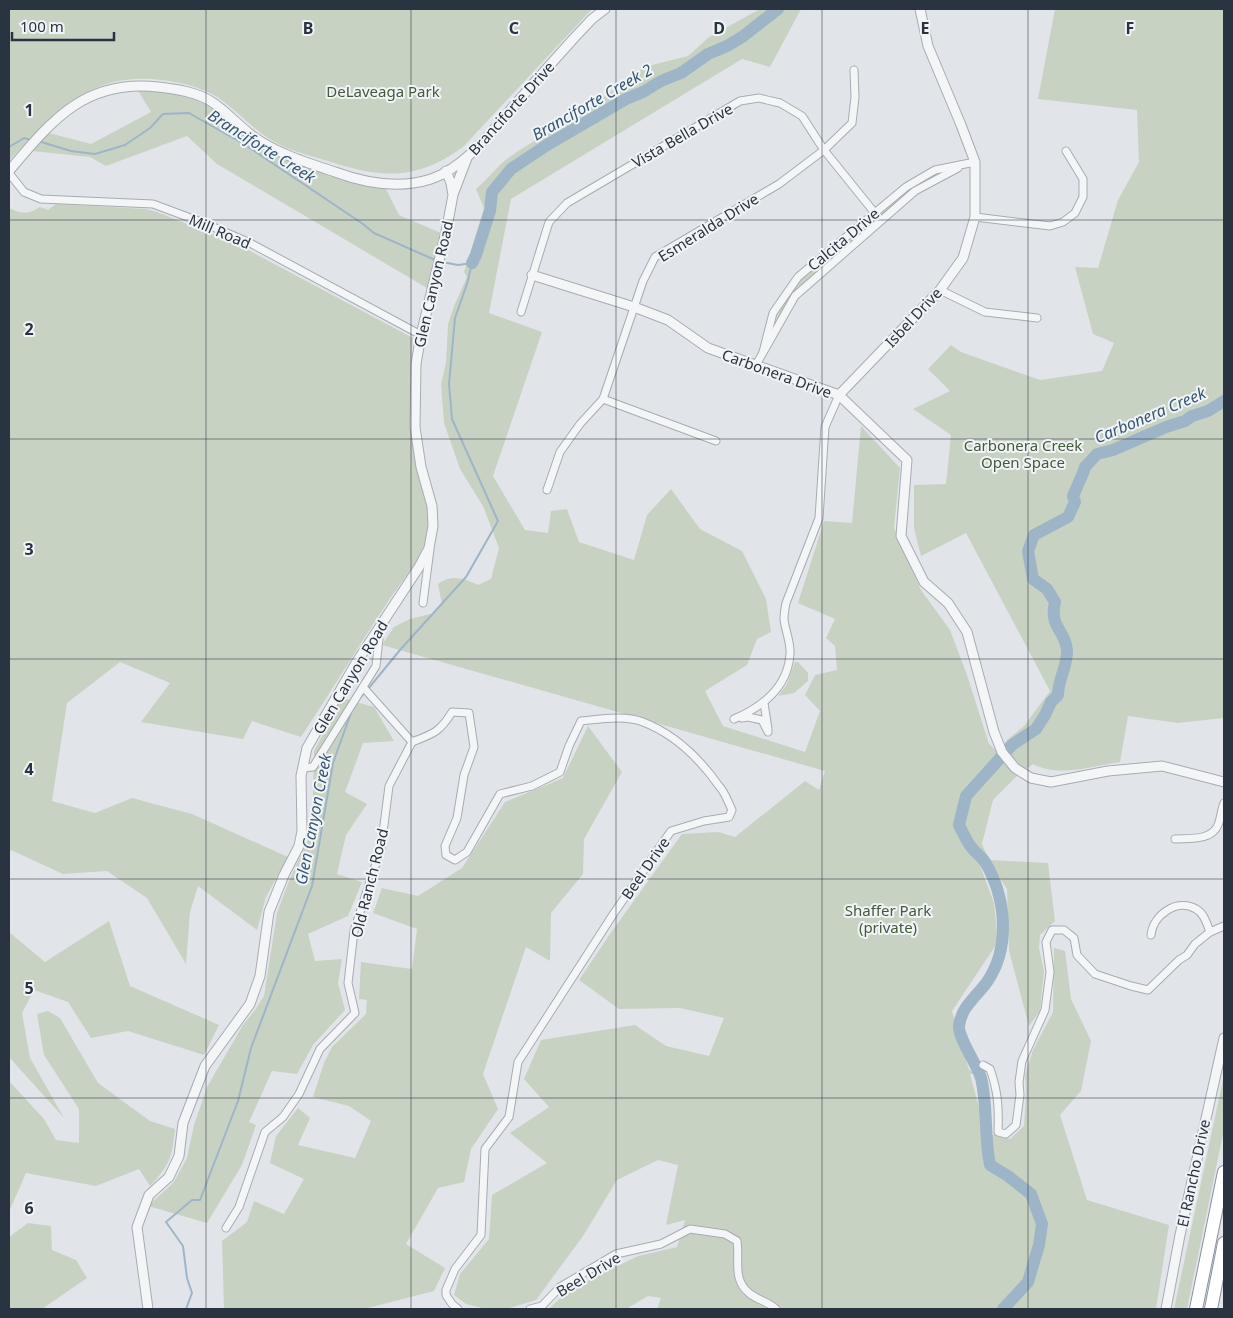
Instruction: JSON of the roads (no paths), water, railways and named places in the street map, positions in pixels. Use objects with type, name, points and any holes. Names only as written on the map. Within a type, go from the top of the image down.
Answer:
[{"type":"highway","points":[[1196,1309],[1224,1172]]},
{"type":"highway","points":[[1211,1309],[1224,1244]]},
{"type":"street","name":"Branciforte Drive","points":[[9,172],[50,124],[68,110],[94,95],[118,87],[141,85],[179,89],[212,102],[250,134],[281,153],[345,176],[377,183],[409,183],[432,179],[466,158],[575,37],[605,9]]},
{"type":"street","name":"Isbel Drive","points":[[764,703],[784,676],[790,653],[784,617],[786,603],[819,518],[824,427],[839,395],[940,290],[963,258],[975,217],[975,162],[928,46],[920,9]]},
{"type":"street","name":"Esmeralda Drive","points":[[547,490],[560,452],[580,424],[603,399],[642,281],[655,257],[779,184],[824,150],[852,123],[855,97],[854,70]]},
{"type":"street","name":"Vista Bella Drive","points":[[521,312],[549,222],[567,203],[740,101],[760,98],[780,103],[802,116],[824,150],[874,212]]},
{"type":"street","points":[[975,217],[1050,226],[1063,222],[1076,213],[1083,197],[1083,179],[1066,151]]},
{"type":"street","points":[[453,195],[466,158]]},
{"type":"street","name":"Calcita Drive","points":[[763,352],[773,313],[798,277],[906,187],[935,170],[975,162]]},
{"type":"street","name":"Calcita Drive","points":[[756,365],[796,296],[915,191],[962,165]]},
{"type":"street","name":"Glen Canyon Road","points":[[148,1309],[137,1227],[149,1195],[168,1177],[178,1156],[184,1123],[205,1066],[250,1004],[260,976],[269,912],[284,875],[300,846],[302,831],[301,776],[307,748],[352,670],[419,567],[429,548],[434,526],[432,506],[421,468],[415,426],[416,364],[453,195],[451,182],[446,171]]},
{"type":"street","name":"Mill Road","points":[[9,172],[24,192],[41,199],[153,204],[204,222],[250,243],[421,335]]},
{"type":"street","points":[[432,179],[441,181],[448,186],[453,195]]},
{"type":"street","name":"Carbonera Drive","points":[[532,275],[634,307],[668,320],[708,348],[839,395],[907,460],[901,536],[924,582],[948,603],[967,632],[994,732],[1002,752],[1015,768],[1031,778],[1050,782],[1108,771],[1162,766],[1224,782]]},
{"type":"street","points":[[940,290],[985,312],[1036,318]]},
{"type":"street","points":[[603,399],[716,442]]},
{"type":"street","points":[[423,603],[434,526]]},
{"type":"street","points":[[302,768],[313,767],[319,759],[376,666],[379,639],[375,634]]},
{"type":"street","points":[[362,690],[369,693],[412,742]]},
{"type":"street","points":[[764,703],[768,732],[762,720],[748,717],[734,719],[749,713],[764,703]]},
{"type":"street","name":"Beel Drive","points":[[412,742],[436,732],[446,722],[452,712],[469,713],[474,747],[464,775],[456,818],[445,846],[446,855],[455,860],[467,852],[500,794],[532,786],[560,772],[569,746],[581,721],[612,718],[642,722],[671,737],[694,757],[721,787],[732,810],[729,817],[704,821],[671,831],[614,913],[518,1062],[509,1117],[485,1148],[481,1235],[456,1269],[446,1290],[446,1295],[458,1309]]},
{"type":"street","name":"Old Ranch Road","points":[[226,1228],[239,1207],[265,1132],[283,1117],[299,1094],[320,1049],[355,1013],[348,983],[354,946],[354,931],[381,848],[389,786],[412,742]]},
{"type":"street","points":[[1175,838],[1198,838],[1209,835],[1217,826],[1224,803]]},
{"type":"street","points":[[1151,935],[1152,928],[1157,920],[1169,908],[1179,905],[1197,909],[1204,918],[1210,932]]},
{"type":"street","points":[[983,1064],[990,1069],[996,1086],[999,1108],[998,1132],[1006,1134],[1016,1125],[1022,1062],[1045,1010],[1050,972],[1046,942],[1052,930],[1064,930],[1074,938],[1077,955],[1095,974],[1148,990],[1179,960],[1187,955],[1195,944],[1210,932],[1224,926]]},
{"type":"street","name":"El Rancho Drive","points":[[1166,1309],[1180,1235],[1224,1038]]},
{"type":"street","name":"Beel Drive","points":[[530,1309],[542,1306],[560,1287],[572,1282],[616,1254],[660,1244],[690,1229],[725,1234],[737,1241],[739,1254],[736,1271],[740,1283],[750,1294],[776,1309]]},
{"type":"waterway","name":"Branciforte Creek 2","points":[[472,263],[490,211],[492,192],[511,169],[547,145],[626,99],[681,73],[708,54],[727,46],[742,37],[778,9]]},
{"type":"waterway","name":"Branciforte Creek","points":[[38,141],[71,151],[95,154],[125,145],[150,128],[163,114],[189,113],[244,144],[374,233],[435,260]]},
{"type":"waterway","name":"Branciforte Creek","points":[[9,147],[24,138],[31,140]]},
{"type":"waterway","name":"Glen Canyon Creek","points":[[368,689],[400,650],[466,577],[498,521],[452,419],[449,384],[455,318],[472,263],[458,265],[442,262]]},
{"type":"waterway","name":"Carbonera Creek","points":[[1003,1309],[1028,1282],[1039,1245],[1042,1224],[1031,1194],[990,1165],[985,1100],[981,1078],[959,1031],[960,1019],[963,1013],[987,982],[995,968],[1000,953],[1003,922],[998,891],[992,876],[984,860],[968,843],[959,825],[966,796],[1012,745],[1036,729],[1051,702],[1058,695],[1067,656],[1066,643],[1054,618],[1055,602],[1047,589],[1033,579],[1028,551],[1034,535],[1068,517],[1075,502],[1073,496],[1085,467],[1097,454],[1113,450],[1166,427],[1185,421],[1192,416],[1208,411],[1224,401]]},
{"type":"waterway","name":"Glen Canyon Creek","points":[[357,702],[365,692]]},
{"type":"waterway","name":"Glen Canyon Creek","points":[[186,1309],[192,1293],[187,1278],[183,1246],[166,1222],[192,1200],[200,1200],[238,1101],[251,1048],[312,886],[333,763],[352,710]]},
{"type":"park label","name":"DeLaveaga Park","points":[[383,91]]},
{"type":"park label","name":"Carbonera Creek Open Space","points":[[1023,454]]},
{"type":"park label","name":"Shaffer Park (private)","points":[[888,918]]}]
